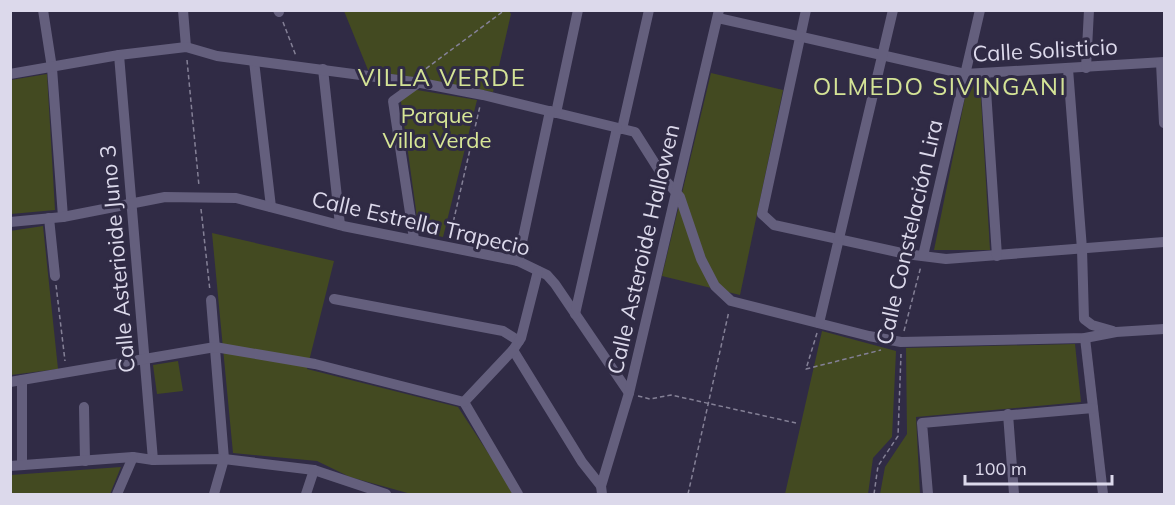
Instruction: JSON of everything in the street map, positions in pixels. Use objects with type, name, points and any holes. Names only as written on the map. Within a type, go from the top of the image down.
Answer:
[{"type":"street","points":[[43,10],[52,68],[63,217]]},
{"type":"street","points":[[183,10],[186,47]]},
{"type":"street","points":[[518,261],[578,10]]},
{"type":"street","points":[[575,314],[649,10]]},
{"type":"street","points":[[806,10],[762,214],[774,225],[946,259],[1164,242]]},
{"type":"street","points":[[819,323],[884,58],[893,10]]},
{"type":"street","name":"Calle Constelación Lira","points":[[923,256],[980,10]]},
{"type":"street","points":[[1086,68],[1089,10]]},
{"type":"street","name":"Calle Solisticio","points":[[719,14],[801,38],[965,74],[984,75],[1163,63]]},
{"type":"street","name":"Calle Asteroide Hallowen","points":[[601,490],[629,393],[719,14]]},
{"type":"street","points":[[10,74],[119,55],[186,47],[217,56],[412,82],[483,95],[635,132],[684,207],[700,259],[715,286],[731,301],[902,342],[1086,338],[1116,332],[1164,329]]},
{"type":"street","name":"Calle Asterioide Juno 3","points":[[119,55],[147,360],[153,460]]},
{"type":"street","points":[[254,61],[271,207]]},
{"type":"street","points":[[1163,63],[1164,123]]},
{"type":"street","points":[[323,69],[340,225]]},
{"type":"street","points":[[1068,69],[1082,249],[1084,319],[1098,327],[1116,332]]},
{"type":"street","points":[[984,75],[997,256]]},
{"type":"street","points":[[412,82],[393,100],[414,239]]},
{"type":"street","name":"Calle Estrella Trapecio","points":[[10,222],[63,217],[132,202],[183,196],[236,198],[340,225],[518,261],[538,271],[555,284],[629,393]]},
{"type":"street","points":[[49,218],[55,276]]},
{"type":"street","points":[[464,402],[516,346],[532,304],[538,271]]},
{"type":"street","points":[[334,299],[503,331],[516,346],[582,462],[601,490]]},
{"type":"street","points":[[211,300],[224,459],[214,495]]},
{"type":"street","points":[[1086,338],[1103,495]]},
{"type":"street","points":[[22,465],[16,381],[215,347],[315,364],[464,402],[518,495]]},
{"type":"street","points":[[84,407],[85,461]]},
{"type":"street","points":[[928,495],[922,423],[1093,408]]},
{"type":"street","points":[[1008,414],[1014,495]]},
{"type":"street","points":[[117,495],[133,458]]},
{"type":"street","points":[[10,466],[133,458],[224,459],[314,470],[386,495]]},
{"type":"street","points":[[306,495],[314,470]]},
{"type":"path","points":[[412,82],[505,10]]},
{"type":"path","points":[[279,11],[300,66]]},
{"type":"path","points":[[186,47],[211,300]]},
{"type":"path","points":[[447,245],[483,95]]},
{"type":"path","name":"Calle Constelación Lira","points":[[874,495],[878,466],[898,436],[902,342],[923,256]]},
{"type":"path","points":[[55,276],[66,373]]},
{"type":"path","points":[[688,495],[731,301]]},
{"type":"path","points":[[819,323],[807,369],[883,349]]},
{"type":"path","points":[[629,393],[650,399],[671,395],[796,423]]},
{"type":"green space","points":[[344,11],[509,11],[511,14],[493,92],[368,70]]},
{"type":"green space","points":[[711,73],[783,90],[740,295],[662,276]]},
{"type":"green space","points":[[47,74],[55,210],[11,214],[11,80]]},
{"type":"green space","points":[[968,83],[980,83],[990,250],[934,250]]},
{"type":"green space","name":"Parque Villa Verde","points":[[399,87],[477,100],[443,237],[419,232]]},
{"type":"green space","points":[[43,226],[58,369],[11,375],[10,231]]},
{"type":"green space","points":[[212,233],[334,261],[307,369],[458,407],[515,494],[411,494],[350,477],[317,461],[233,453]]},
{"type":"green space","points":[[822,331],[896,351],[892,437],[873,458],[868,494],[785,494]]},
{"type":"green space","points":[[1075,344],[1081,402],[916,417],[920,494],[880,494],[885,467],[907,434],[906,348]]},
{"type":"green space","points":[[178,361],[183,391],[157,394],[153,365]]},
{"type":"green space","points":[[121,467],[110,494],[11,494],[11,475]]},
{"type":"district","name":"VILLA VERDE","points":[[442,78]]},
{"type":"district","name":"OLMEDO SIVINGANI","points":[[940,87]]}]
